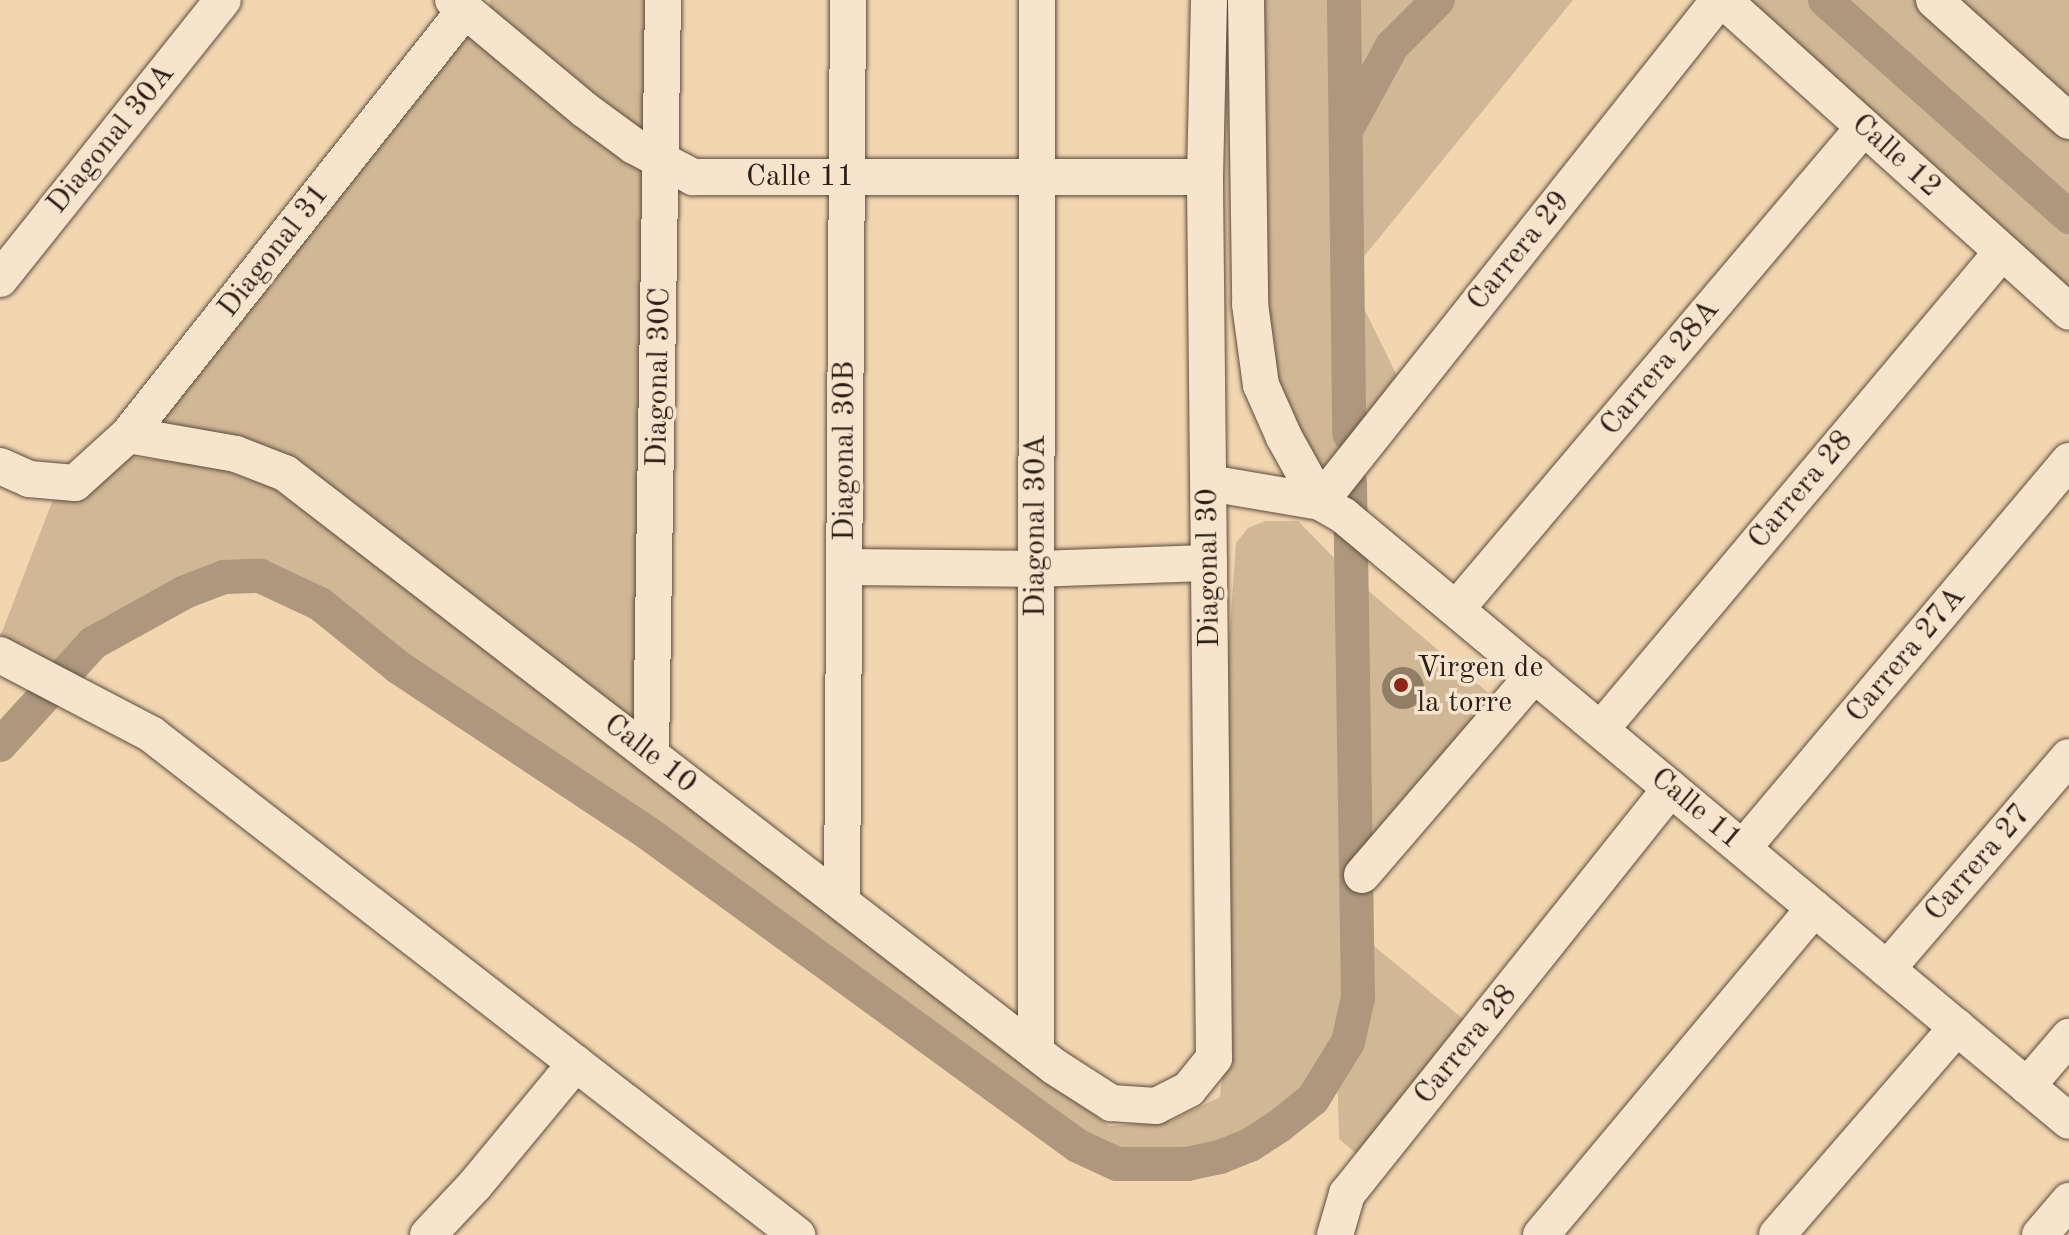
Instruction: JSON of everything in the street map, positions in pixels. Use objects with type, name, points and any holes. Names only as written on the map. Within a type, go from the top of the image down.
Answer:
[{"type":"street","name":"Diagonal 30A","points":[[0,279],[223,0]]},
{"type":"street","name":"Diagonal 30C","points":[[651,755],[663,161],[663,0]]},
{"type":"street","name":"Diagonal 30B","points":[[842,902],[848,0]]},
{"type":"street","name":"Diagonal 30A","points":[[1036,1052],[1037,0]]},
{"type":"street","name":"Diagonal 30","points":[[1156,1106],[1189,1089],[1214,1058],[1205,177],[1209,0]]},
{"type":"street","points":[[1246,0],[1250,304],[1261,385],[1284,437],[1332,509]]},
{"type":"street","name":"Carrera 29","points":[[1332,509],[1721,0]]},
{"type":"street","name":"Calle 12","points":[[1721,0],[2069,312]]},
{"type":"street","points":[[1934,0],[2069,121]]},
{"type":"street","name":"Calle 11","points":[[475,10],[585,110],[634,146],[693,177],[1205,177]]},
{"type":"street","name":"Diagonal 31","points":[[0,466],[29,479],[75,483],[128,435],[475,10]]},
{"type":"street","name":"Carrera 28A","points":[[1457,608],[1864,127]]},
{"type":"street","name":"Carrera 28","points":[[1601,729],[2002,252]]},
{"type":"street","name":"Calle 10","points":[[128,435],[236,454],[285,473],[1036,1052],[1111,1103],[1156,1106]]},
{"type":"street","name":"Carrera 27A","points":[[1743,848],[2069,461]]},
{"type":"street","points":[[1209,483],[1332,509]]},
{"type":"street","name":"Calle 11","points":[[1332,509],[1457,608],[2069,1121]]},
{"type":"street","points":[[845,567],[1036,569],[1209,563]]},
{"type":"street","points":[[12,661],[101,705],[151,734],[797,1235]]},
{"type":"street","points":[[1362,875],[1535,674]]},
{"type":"street","name":"Carrera 27","points":[[1887,969],[2069,757]]},
{"type":"street","name":"Carrera 28","points":[[1335,1235],[1347,1194],[1671,788]]},
{"type":"street","points":[[1541,1235],[1814,908]]},
{"type":"street","points":[[1777,1235],[1957,1027]]},
{"type":"street","points":[[2027,1086],[2069,1037]]},
{"type":"street","points":[[428,1235],[475,1185],[576,1063]]},
{"type":"street","points":[[2040,1235],[2069,1201]]},
{"type":"shaded area","points":[[490,0],[663,0],[651,755],[285,473],[128,435],[465,10],[490,30]]},
{"type":"shaded area","points":[[1255,0],[1573,0],[1348,276],[1402,386],[1320,501],[1261,385]]},
{"type":"shaded area","points":[[1743,0],[2069,0],[2069,312]]},
{"type":"shaded area","points":[[127,457],[207,464],[290,494],[1109,1126],[1171,1121],[1220,1097],[1224,1054],[1225,698],[1236,543],[1248,528],[1265,521],[1298,521],[1345,569],[1358,998],[1347,1042],[1313,1099],[1248,1144],[1187,1163],[1118,1163],[1079,1145],[655,830],[399,666],[321,603],[295,589],[260,575],[222,570],[188,582],[91,634],[59,667],[0,637],[52,502],[84,490]]},
{"type":"shaded area","points":[[1358,582],[1498,701],[1366,864],[1365,726]]},
{"type":"shaded area","points":[[1370,943],[1467,1022],[1358,1155],[1339,1139],[1337,1061],[1349,1044],[1360,998],[1359,944]]},
{"type":"building","points":[[1403,667],[1418,673],[1424,688],[1418,703],[1403,709],[1388,703],[1382,688],[1388,673]]},
{"type":"waterway","points":[[1344,0],[1349,434]]},
{"type":"waterway","points":[[1350,123],[1392,46],[1438,0]]},
{"type":"waterway","points":[[1825,0],[2069,217]]},
{"type":"waterway","points":[[0,745],[93,643],[185,592],[224,577],[260,576],[320,604],[398,667],[649,834],[1078,1146],[1117,1164],[1187,1164],[1220,1157],[1250,1145],[1278,1127],[1313,1099],[1348,1042],[1358,998],[1350,483]]},
{"type":"place","name":"Virgen de la torre","points":[[1401,685]]}]
